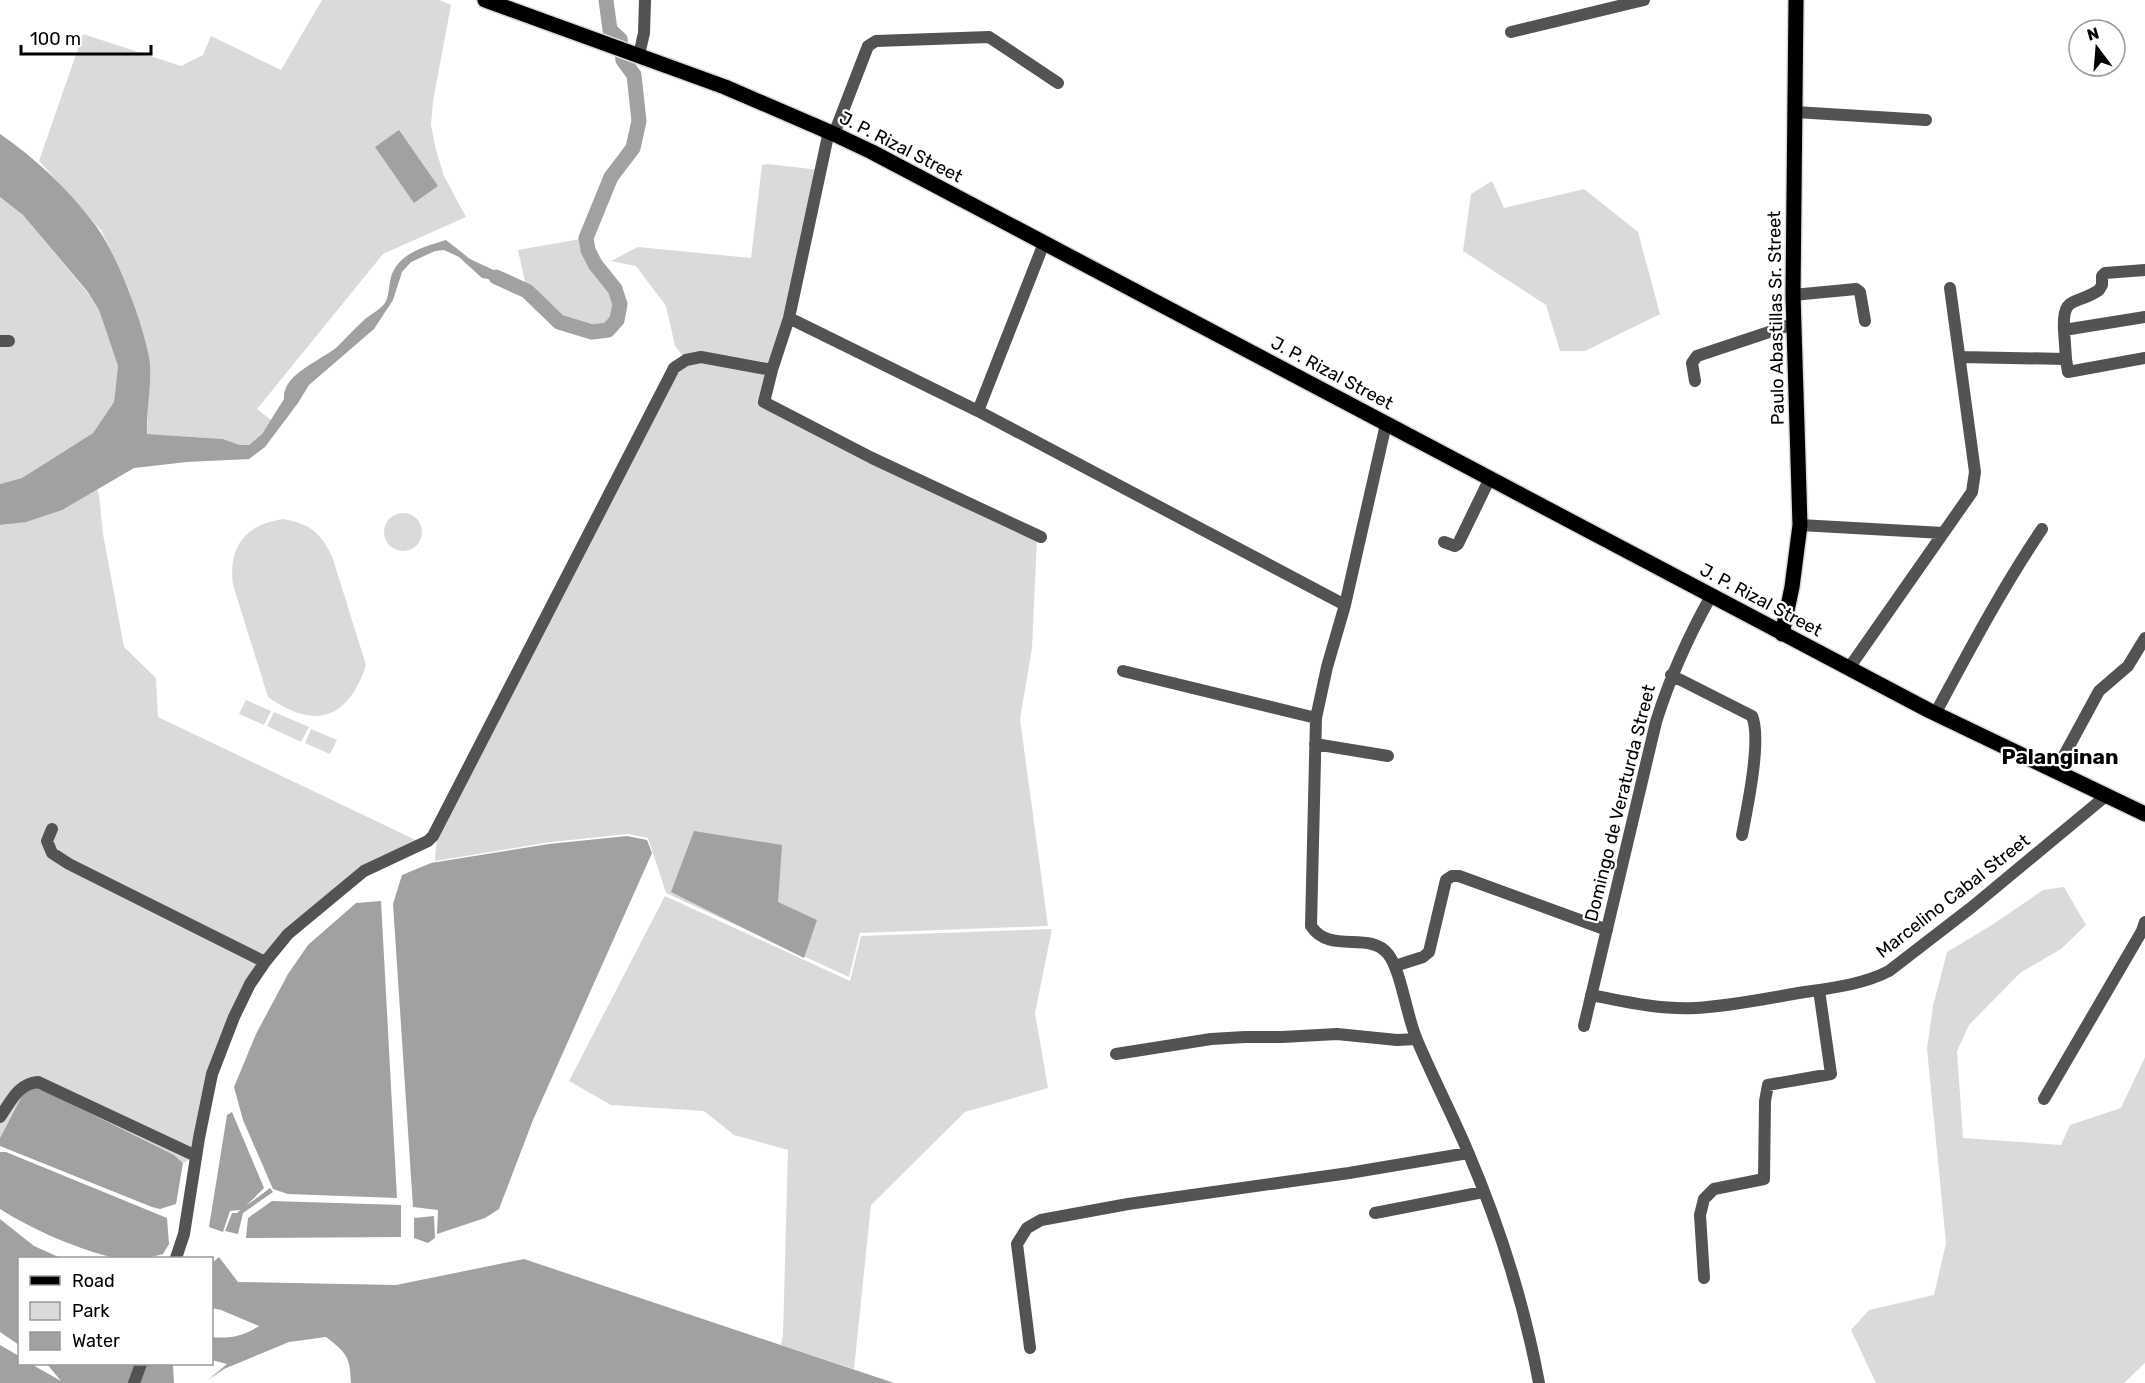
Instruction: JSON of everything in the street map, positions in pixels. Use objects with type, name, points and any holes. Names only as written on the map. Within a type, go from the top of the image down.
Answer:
[{"type":"main road","name":"J. P. Rizal Street","points":[[485,0],[762,102],[832,133],[1935,714],[2145,814]]},
{"type":"main road","name":"Paulo Abastillas Sr. Street","points":[[1782,634],[1792,587],[1800,525],[1793,324],[1797,0]]},
{"type":"street","points":[[628,51],[644,33],[645,0]]},
{"type":"street","points":[[1511,32],[1644,0]]},
{"type":"street","points":[[1041,537],[872,458],[764,402],[789,318],[832,133],[868,46],[876,40],[989,38],[1058,83]]},
{"type":"street","points":[[1795,112],[1926,120]]},
{"type":"street","points":[[978,411],[1044,243]]},
{"type":"street","points":[[2145,270],[2105,273],[2102,276],[2102,285],[2099,290],[2067,307],[2063,312],[2068,372],[2145,358]]},
{"type":"street","points":[[1849,668],[1975,483],[1950,288]]},
{"type":"street","points":[[1793,296],[1856,289],[1860,292],[1865,321]]},
{"type":"street","points":[[2064,330],[2145,317]]},
{"type":"street","points":[[789,318],[978,411],[1345,605]]},
{"type":"street","points":[[1695,381],[1692,363],[1697,356],[1793,324]]},
{"type":"street","points":[[176,1257],[184,1234],[212,1074],[234,1017],[250,984],[288,934],[364,871],[428,841],[433,836],[674,369],[686,360],[701,357],[772,370]]},
{"type":"street","points":[[1960,357],[2066,359]]},
{"type":"street","points":[[1386,424],[1345,605],[1327,667],[1316,718],[1311,926],[1317,936],[1329,941],[1372,944],[1389,955],[1395,966],[1416,1039],[1468,1153],[1507,1253],[1521,1297],[1539,1383]]},
{"type":"street","points":[[1444,542],[1455,546],[1458,544],[1490,478]]},
{"type":"street","points":[[1800,525],[1943,532]]},
{"type":"street","points":[[1935,714],[1986,618],[2042,529]]},
{"type":"street","name":"Domingo de Veraturda Street","points":[[1584,1026],[1656,722],[1671,675],[1711,597]]},
{"type":"street","points":[[2055,772],[2099,691],[2128,666],[2145,638]]},
{"type":"street","points":[[1123,671],[1316,718]]},
{"type":"street","points":[[1671,675],[1752,716],[1756,729],[1752,783],[1742,835]]},
{"type":"street","points":[[1315,744],[1388,756]]},
{"type":"street","name":"Marcelino Cabal Street","points":[[1591,995],[1642,1005],[1695,1008],[1819,990],[1867,980],[1889,971],[1972,907],[2107,795]]},
{"type":"street","points":[[52,829],[48,841],[52,853],[69,864],[265,962]]},
{"type":"street","points":[[1395,966],[1423,957],[1429,952],[1446,880],[1452,876],[1459,876],[1607,930]]},
{"type":"street","points":[[2044,1099],[2142,931],[2145,922]]},
{"type":"street","points":[[1704,1278],[1700,1215],[1704,1199],[1714,1189],[1764,1179],[1765,1101],[1768,1085],[1831,1074],[1819,990]]},
{"type":"street","points":[[1116,1054],[1245,1037],[1337,1034],[1397,1040],[1416,1039]]},
{"type":"street","points":[[0,1118],[27,1083],[38,1082],[196,1156]]},
{"type":"street","points":[[1030,1348],[1017,1244],[1027,1228],[1041,1220],[1128,1204],[1348,1173],[1468,1153]]},
{"type":"street","points":[[1375,1213],[1483,1192]]},
{"type":"street","points":[[134,1383],[141,1365]]},
{"type":"green space","points":[[322,0],[439,0],[451,5],[433,101],[431,125],[444,176],[466,217],[383,254],[257,409],[271,420],[262,434],[249,445],[240,445],[223,439],[147,434],[149,358],[129,290],[101,230],[39,161],[83,34],[181,66],[203,55],[211,36],[281,70]]},
{"type":"green space","points":[[762,165],[820,170],[772,370],[686,360],[675,346],[666,306],[636,266],[611,261],[638,247],[751,258]]},
{"type":"green space","points":[[1492,181],[1504,208],[1584,189],[1638,232],[1660,314],[1585,351],[1560,351],[1546,305],[1463,251],[1471,194]]},
{"type":"green space","points":[[0,197],[23,215],[86,291],[99,310],[118,366],[114,402],[93,433],[22,478],[0,484]]},
{"type":"green space","points":[[586,238],[593,262],[613,289],[619,303],[615,320],[608,330],[592,332],[559,322],[527,291],[518,250]]},
{"type":"green space","points":[[701,361],[771,375],[764,406],[1037,539],[1032,648],[1020,719],[1048,926],[860,933],[849,977],[666,893],[648,838],[628,834],[551,842],[435,861],[437,834],[675,373],[687,364]]},
{"type":"green space","points":[[97,489],[124,647],[156,678],[158,717],[422,843],[364,871],[265,962],[212,1074],[196,1156],[183,1163],[174,1155],[24,1092],[0,1138],[0,525],[51,513]]},
{"type":"green space","points":[[403,513],[417,518],[422,532],[417,546],[403,551],[389,546],[384,532],[389,518]]},
{"type":"green space","points":[[283,519],[313,530],[328,548],[366,665],[359,684],[350,698],[328,714],[315,716],[301,714],[268,697],[233,585],[233,559],[242,540],[258,526]]},
{"type":"green space","points":[[246,700],[271,711],[264,725],[239,714]]},
{"type":"green space","points":[[274,712],[309,727],[301,742],[267,726]]},
{"type":"green space","points":[[311,729],[337,740],[330,754],[305,743]]},
{"type":"green space","points":[[2064,887],[2086,925],[2061,949],[2020,973],[1969,1025],[1957,1051],[1963,1138],[2061,1145],[2070,1125],[2121,1108],[2145,1057],[2145,1363],[2124,1383],[1876,1383],[1851,1330],[1869,1310],[1934,1295],[1946,1243],[1927,1049],[1933,1006],[1947,952],[2043,890]]},
{"type":"green space","points":[[665,896],[850,981],[861,936],[1052,929],[1035,1013],[1048,1088],[965,1112],[871,1205],[854,1369],[781,1345],[788,1150],[734,1135],[704,1111],[611,1105],[569,1081]]},
{"type":"water","points":[[399,130],[438,186],[414,203],[375,147]]},
{"type":"water","points":[[0,134],[38,163],[83,209],[102,235],[119,268],[134,306],[149,357],[147,434],[223,439],[240,445],[249,445],[262,434],[284,399],[289,382],[304,368],[337,347],[363,321],[383,306],[395,269],[406,256],[421,248],[446,240],[470,259],[502,274],[515,286],[482,278],[459,257],[444,250],[435,251],[411,262],[402,272],[393,300],[374,329],[309,385],[265,447],[249,459],[187,462],[134,468],[62,510],[26,522],[0,525],[0,484],[22,478],[93,433],[114,402],[118,366],[99,310],[87,291],[23,215],[0,197]]},
{"type":"water","points":[[694,831],[782,845],[778,902],[817,920],[804,958],[671,892]]},
{"type":"water","points":[[627,836],[647,840],[652,853],[533,1120],[499,1209],[485,1218],[437,1234],[438,1210],[413,1207],[393,904],[402,875],[431,863],[549,844]]},
{"type":"water","points":[[381,901],[397,1198],[288,1194],[273,1189],[243,1120],[234,1087],[256,1034],[288,974],[308,945],[356,903]]},
{"type":"water","points":[[34,1088],[47,1092],[174,1155],[183,1163],[176,1204],[160,1209],[152,1207],[0,1146],[0,1138],[24,1092]]},
{"type":"water","points":[[232,1112],[264,1188],[246,1206],[270,1188],[273,1192],[243,1213],[238,1234],[225,1231],[232,1213],[240,1210],[230,1211],[223,1232],[209,1227],[227,1115]]},
{"type":"water","points":[[0,1152],[6,1152],[167,1218],[169,1244],[163,1254],[152,1257],[103,1255],[57,1238],[0,1209]]},
{"type":"water","points":[[272,1201],[401,1205],[401,1237],[246,1238],[248,1218]]},
{"type":"water","points":[[434,1216],[435,1238],[428,1243],[414,1238],[414,1218]]},
{"type":"water","points":[[0,1219],[34,1246],[59,1257],[18,1257],[18,1344],[0,1332]]},
{"type":"water","points":[[219,1257],[238,1282],[396,1285],[524,1259],[894,1383],[351,1383],[350,1367],[346,1356],[326,1337],[289,1342],[224,1369],[208,1380],[227,1364],[213,1360],[213,1337],[236,1336],[259,1326],[213,1308],[213,1262]]},
{"type":"water","points":[[0,1345],[18,1355],[18,1365],[33,1365],[61,1381],[48,1365],[173,1365],[174,1383],[0,1383]]},
{"type":"waterway","points":[[496,277],[527,291],[559,322],[592,332],[608,330],[617,320],[620,304],[615,289],[595,264],[588,250],[586,238],[611,177],[633,148],[639,121],[634,75],[623,60],[620,39],[610,30],[606,0]]},
{"type":"district","name":"Palanginan","points":[[2060,757]]}]
